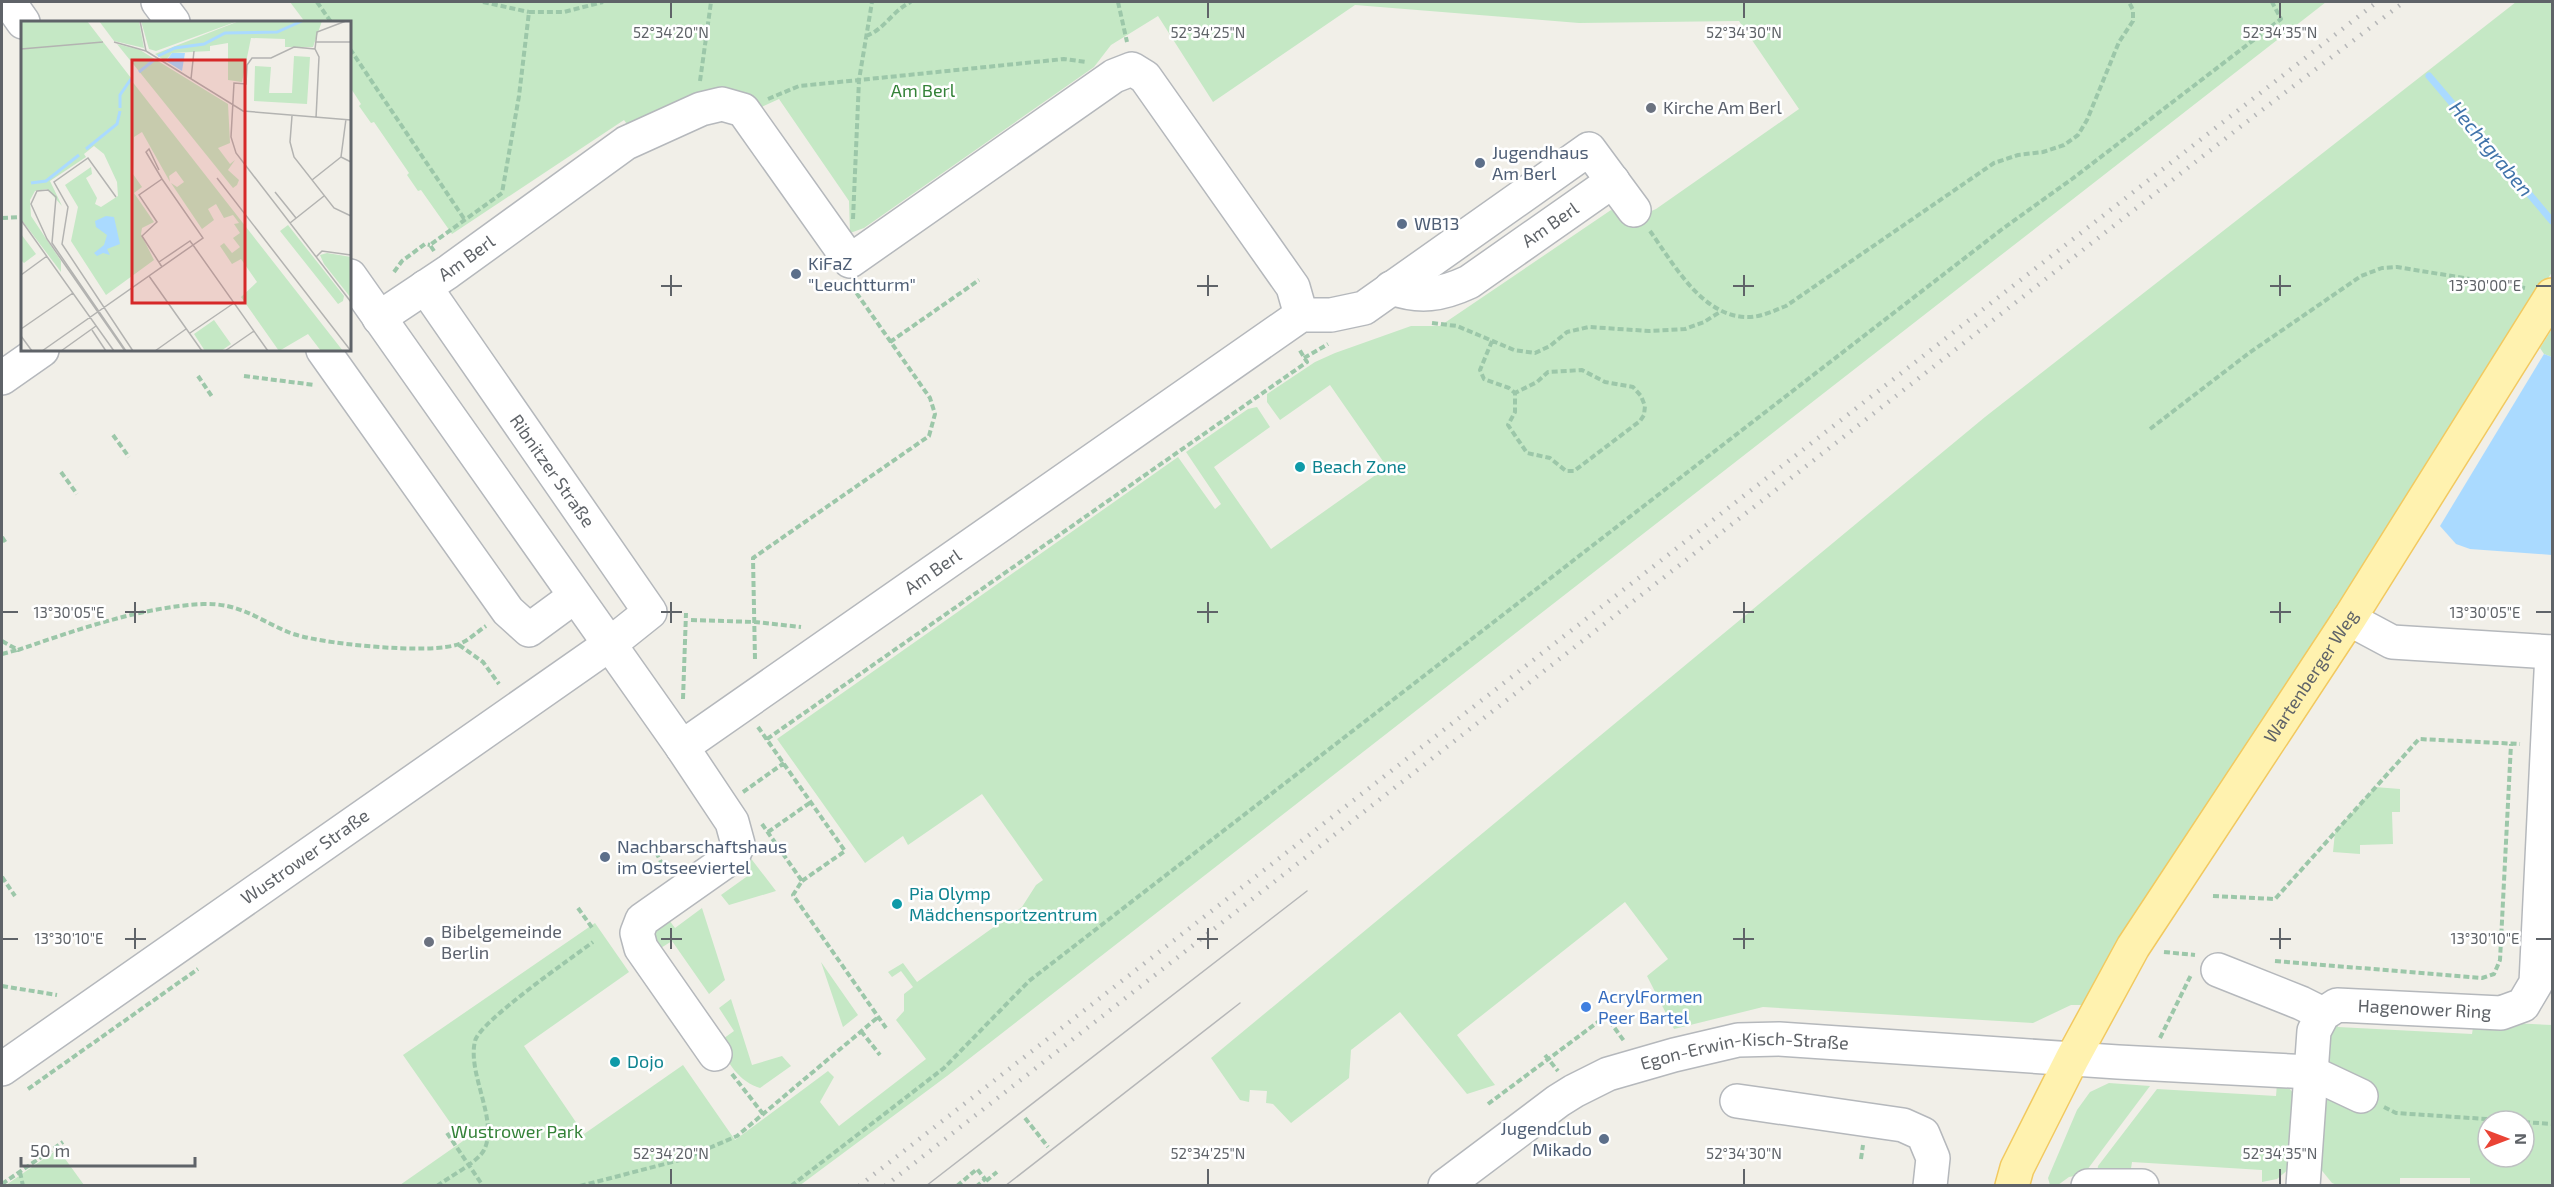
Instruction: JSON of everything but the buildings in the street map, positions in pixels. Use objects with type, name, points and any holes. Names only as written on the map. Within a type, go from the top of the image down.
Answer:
[{"type":"main road","name":"Wartenberger Weg","points":[[2012,1185],[2017,1168],[2072,1059],[2133,947],[2349,619],[2551,298]]},
{"type":"street","points":[[9,2],[22,21]]},
{"type":"street","points":[[158,2],[171,21]]},
{"type":"street","points":[[744,110],[850,261],[1123,73],[1145,77],[1293,287],[1293,320],[1347,313],[1364,308],[1589,149],[1634,210]]},
{"type":"street","name":"Am Berl","points":[[379,318],[626,143],[701,109],[722,104],[744,110]]},
{"type":"street","points":[[351,277],[574,597],[682,747],[736,807],[738,844],[733,855],[642,920],[637,933],[641,948],[715,1054]]},
{"type":"street","name":"Ribnitzer Straße","points":[[425,287],[650,612],[609,644]]},
{"type":"street","name":"Am Berl","points":[[682,747],[1293,320]]},
{"type":"street","points":[[2,378],[41,351]]},
{"type":"street","points":[[324,351],[508,611],[529,630],[574,597]]},
{"type":"street","name":"Hagenower Ring","points":[[2323,1014],[2337,1005],[2501,1013],[2523,1005],[2536,983],[2546,908],[2545,809],[2552,652],[2392,642],[2349,619]]},
{"type":"street","name":"Wustrower Straße","points":[[2,1070],[609,644]]},
{"type":"street","points":[[2218,970],[2323,1014],[2314,1031],[2303,1185]]},
{"type":"street","name":"Egon-Erwin-Kisch-Straße","points":[[1449,1184],[1574,1090],[1608,1074],[1738,1040],[1779,1039],[2072,1059]]},
{"type":"street","points":[[2072,1059],[2310,1072],[2361,1096]]},
{"type":"street","points":[[1737,1101],[1903,1125],[1923,1134],[1933,1158],[1930,1185]]},
{"type":"street","points":[[2088,1185],[2142,1185]]},
{"type":"path","points":[[317,2],[330,21]]},
{"type":"path","points":[[483,2],[529,12],[564,12],[603,2]]},
{"type":"path","points":[[701,109],[698,96],[711,2]]},
{"type":"path","points":[[853,226],[859,80],[872,2]]},
{"type":"path","points":[[866,36],[873,33],[901,6],[910,2]]},
{"type":"path","points":[[1118,2],[1123,73]]},
{"type":"path","points":[[1634,210],[1683,276],[1720,312],[1746,317],[1763,315],[1786,306],[1994,163],[2064,145],[2078,135],[2087,120],[2119,42],[2133,21],[2133,10],[2129,2]]},
{"type":"path","points":[[791,1185],[944,1068],[1029,981],[1992,237],[2072,179],[2281,19],[2272,2]]},
{"type":"path","points":[[351,50],[465,220],[502,193],[519,96],[529,12]]},
{"type":"path","points":[[744,110],[799,86],[1064,59],[1105,64],[1123,73]]},
{"type":"path","points":[[2,218],[21,217]]},
{"type":"path","points":[[398,269],[402,261],[425,244],[430,245]]},
{"type":"path","points":[[2150,429],[2249,353],[2361,276],[2382,268],[2414,268],[2528,289],[2551,298]]},
{"type":"path","points":[[890,342],[979,280]]},
{"type":"path","points":[[755,659],[753,558],[929,436],[935,414],[930,399],[852,285]]},
{"type":"path","points":[[1426,321],[1457,326],[1514,350],[1535,353],[1550,346],[1567,332],[1589,327],[1649,332],[1685,329],[1704,322],[1720,312]]},
{"type":"path","points":[[767,739],[1307,362],[1293,320]]},
{"type":"path","points":[[1492,341],[1480,370],[1484,379],[1509,388],[1515,393]]},
{"type":"path","points":[[1582,370],[1605,382],[1633,387],[1641,396],[1645,406],[1644,415],[1640,421],[1570,472],[1550,458],[1527,453],[1508,425],[1515,412],[1515,393],[1537,382],[1548,372],[1582,370]]},
{"type":"path","points":[[198,376],[213,398]]},
{"type":"path","points":[[244,376],[320,385]]},
{"type":"path","points":[[113,435],[129,457]]},
{"type":"path","points":[[61,472],[77,494]]},
{"type":"path","points":[[2,537],[6,543]]},
{"type":"path","points":[[2,654],[82,627],[156,611],[204,604],[243,609],[290,633],[368,648],[459,645],[508,611]]},
{"type":"path","points":[[683,701],[686,613]]},
{"type":"path","points":[[691,620],[755,622],[801,627]]},
{"type":"path","points":[[2,641],[18,650]]},
{"type":"path","points":[[459,645],[483,662],[499,684]]},
{"type":"path","points":[[731,713],[743,730],[755,723],[845,851],[802,881],[793,895],[886,1028]]},
{"type":"path","points":[[2213,896],[2275,899],[2419,739],[2548,746]]},
{"type":"path","points":[[2270,961],[2482,978],[2494,974],[2500,960],[2511,744]]},
{"type":"path","points":[[736,807],[784,763]]},
{"type":"path","points":[[768,832],[811,802]]},
{"type":"path","points":[[736,807],[751,808],[802,881]]},
{"type":"path","points":[[656,852],[659,861]]},
{"type":"path","points":[[2,877],[15,896]]},
{"type":"path","points":[[578,908],[593,929]]},
{"type":"path","points":[[437,1185],[468,1165],[484,1150],[488,1129],[474,1067],[475,1040],[491,1020],[593,942]]},
{"type":"path","points":[[2157,1045],[2200,955],[2164,952]]},
{"type":"path","points":[[28,1089],[204,965]]},
{"type":"path","points":[[2,986],[57,995]]},
{"type":"path","points":[[1488,1104],[1547,1057],[1606,1016],[1628,1047]]},
{"type":"path","points":[[580,1185],[684,1159],[737,1136],[878,1018]]},
{"type":"path","points":[[861,1031],[880,1054]]},
{"type":"path","points":[[715,1054],[763,1114]]},
{"type":"path","points":[[1547,1057],[1562,1076]]},
{"type":"path","points":[[2361,1096],[2396,1113],[2476,1118]]},
{"type":"path","points":[[1025,1118],[1048,1148]]},
{"type":"path","points":[[2536,1123],[2553,1124]]},
{"type":"path","points":[[1030,1134],[1035,1130]]},
{"type":"path","points":[[447,1133],[483,1185]]},
{"type":"path","points":[[2,1184],[63,1142]]},
{"type":"path","points":[[957,1185],[977,1169],[985,1179],[978,1185]]},
{"type":"path","points":[[20,1171],[23,1185]]},
{"type":"path","points":[[978,1185],[997,1172]]},
{"type":"green space","name":"Wustrower Park","points":[[290,2],[2326,2],[947,1076],[799,1186],[400,1185],[463,1141],[403,1055],[595,923],[629,972],[524,1046],[584,1134],[683,1065],[735,1140],[828,1071],[834,1077],[820,1102],[839,1126],[926,1059],[896,1020],[904,1011],[904,994],[913,987],[901,971],[892,977],[888,972],[903,963],[917,982],[1022,907],[1036,885],[1043,880],[982,794],[908,845],[903,836],[865,863],[777,739],[1178,457],[1215,509],[1221,504],[1186,452],[1248,409],[1257,407],[1270,427],[1214,467],[1271,549],[1387,467],[1330,385],[1280,420],[1267,402],[1267,394],[1315,362],[1335,353],[1411,326],[1440,326],[1611,210],[1633,219],[1656,209],[1799,109],[1739,21],[1579,23],[1355,5],[1213,102],[1158,16],[1111,45],[1094,67],[864,228],[850,233],[849,201],[779,99],[755,110],[632,131],[624,120],[452,234],[421,190],[418,191],[407,175],[409,173],[374,122],[371,123],[359,106],[361,104],[351,89],[351,21],[304,21]]},
{"type":"green space","points":[[2516,2],[2552,2],[2552,272],[2355,586],[2084,1005],[2071,1005],[2033,1023],[1763,1007],[1674,1029],[1647,976],[1668,959],[1625,902],[1457,1035],[1495,1085],[1467,1094],[1400,1012],[1351,1050],[1349,1078],[1291,1123],[1273,1104],[1266,1103],[1267,1091],[1250,1090],[1249,1102],[1240,1100],[1211,1058],[1985,417]]},
{"type":"green space","points":[[2552,329],[2552,357],[2544,354],[2540,348]]},
{"type":"green space","points":[[2375,787],[2400,789],[2400,812],[2392,812],[2393,844],[2360,845],[2360,854],[2333,852],[2335,832]]},
{"type":"green space","points":[[746,852],[776,891],[729,905],[721,895],[749,875],[740,860]]},
{"type":"green space","points":[[702,908],[725,980],[709,994],[672,941],[656,951],[652,928],[666,916],[675,928]]},
{"type":"green space","points":[[821,962],[858,1015],[843,1027]]},
{"type":"green space","points":[[731,999],[752,1065],[782,1056],[791,1066],[760,1088],[746,1081],[734,1070],[722,1049],[720,1041],[734,1031],[719,1008]]},
{"type":"green space","points":[[2337,1013],[2338,1027],[2472,1034],[2474,1021],[2552,1025],[2552,1185],[2470,1185],[2470,1178],[2400,1178],[2400,1185],[2337,1185],[2332,1183],[2319,1167],[2326,1027]]},
{"type":"green space","points":[[2109,1083],[2150,1086],[2084,1174],[2069,1177],[2058,1185],[2050,1185],[2048,1178],[2077,1110],[2090,1092]]},
{"type":"green space","points":[[2277,1084],[2289,1088],[2294,1094],[2290,1168],[2277,1179],[2262,1182],[2262,1170],[2132,1162],[2130,1175],[2097,1174],[2098,1166],[2157,1089],[2276,1096]]},
{"type":"green space","points":[[58,1149],[84,1185],[6,1185]]},
{"type":"water","points":[[2544,354],[2552,357],[2552,555],[2470,549],[2456,544],[2440,526]]},
{"type":"waterway","name":"Hechtgraben","points":[[2429,76],[2552,221]]},
{"type":"tram line","points":[[926,1186],[1307,891]]},
{"type":"tram line","points":[[1005,1186],[1240,1003]]},
{"type":"railway","points":[[859,1186],[2377,2]]},
{"type":"railway","points":[[885,1186],[2253,117],[2404,2]]},
{"type":"place","name":"Kirche Am Berl","points":[[1651,108]]},
{"type":"place","name":"Jugendhaus Am Berl","points":[[1480,163]]},
{"type":"place","name":"WB13","points":[[1402,224]]},
{"type":"place","name":"KiFaZ \"Leuchtturm\"","points":[[796,274]]},
{"type":"place","name":"Beach Zone","points":[[1300,467]]},
{"type":"place","name":"Nachbarschaftshaus im Ostseeviertel","points":[[605,857]]},
{"type":"place","name":"Pia Olymp Mädchensportzentrum","points":[[897,904]]},
{"type":"place","name":"Bibelgemeinde Berlin","points":[[429,942]]},
{"type":"place","name":"AcrylFormen Peer Bartel","points":[[1586,1007]]},
{"type":"place","name":"Dojo","points":[[615,1062]]},
{"type":"place","name":"Jugendclub Mikado","points":[[1604,1139]]}]
